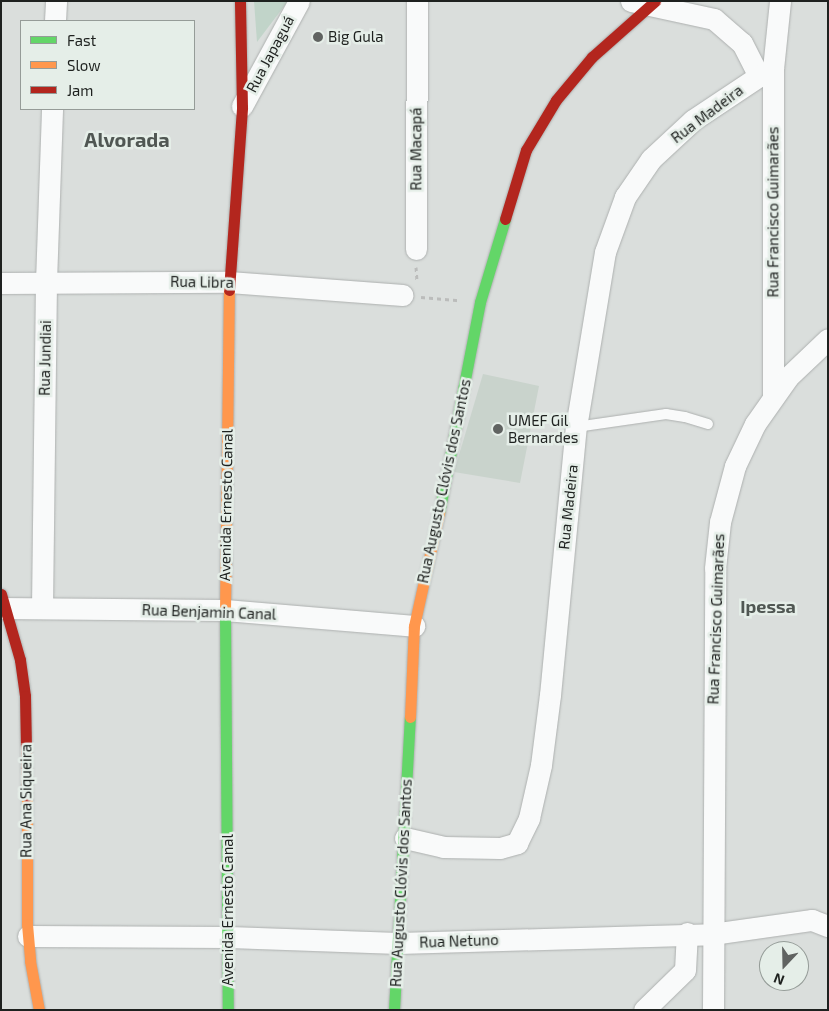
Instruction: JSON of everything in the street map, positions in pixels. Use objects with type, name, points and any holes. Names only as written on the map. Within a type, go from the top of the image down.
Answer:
[{"type":"street","points":[[55,20],[56,1]]},
{"type":"street","name":"Avenida Ernesto Canal","points":[[228,1010],[229,936],[225,610],[229,282],[242,106],[240,1]]},
{"type":"street","name":"Rua Japaguá","points":[[242,106],[299,1]]},
{"type":"street","name":"Rua Macapá","points":[[416,249],[417,1]]},
{"type":"street","name":"Rua Francisco Guimarães","points":[[714,1010],[712,934],[715,568],[718,533],[724,499],[735,466],[754,424],[773,395],[766,73],[780,1]]},
{"type":"street","points":[[645,3],[714,19],[742,43],[766,73]]},
{"type":"street","name":"Rua Augusto Clóvis dos Santos","points":[[394,1010],[405,838],[414,626],[446,480],[480,302],[526,150],[556,100],[586,64],[645,3]]},
{"type":"street","name":"Rua Madeira","points":[[405,838],[443,847],[500,848],[517,843],[529,818],[538,780],[550,695],[576,427],[605,252],[625,197],[652,159],[682,129],[766,73]]},
{"type":"street","name":"Rua Jundiai","points":[[42,608],[46,282],[52,110]]},
{"type":"street","name":"Rua Libra","points":[[1,283],[229,282],[410,296]]},
{"type":"street","points":[[773,395],[795,368],[828,339]]},
{"type":"street","name":"Rua Benjamin Canal","points":[[2,603],[42,608],[225,610],[414,626]]},
{"type":"street","name":"Rua Ana Siqueira","points":[[2,603],[20,660],[26,716],[26,887],[28,936],[39,1010]]},
{"type":"street","name":"Rua Netuno","points":[[28,936],[229,936],[398,943],[687,933],[712,934],[812,920],[828,926]]},
{"type":"street","points":[[644,1010],[685,970],[687,933]]},
{"type":"lane","points":[[576,427],[666,414],[685,416],[708,424]]},
{"type":"path","points":[[416,249],[410,296],[480,302]]},
{"type":"shaded area","name":"UMEF Gil Bernardes","points":[[483,374],[539,386],[520,483],[454,472]]},
{"type":"green space","points":[[254,1],[288,1],[257,42]]},
{"type":"traffic: fast","points":[[439,513],[480,302],[505,219]]},
{"type":"traffic: fast","points":[[225,611],[228,1010]]},
{"type":"traffic: fast","points":[[394,1010],[410,717]]},
{"type":"traffic: slow","points":[[225,611],[229,290]]},
{"type":"traffic: slow","points":[[410,717],[414,626],[439,513]]},
{"type":"traffic: slow","points":[[27,796],[27,924],[30,961],[39,1010]]},
{"type":"traffic: jam","points":[[229,290],[242,107],[240,1]]},
{"type":"traffic: jam","points":[[505,219],[526,150],[556,100],[592,57],[655,1]]},
{"type":"traffic: jam","points":[[1,594],[20,660],[25,696],[27,796]]},
{"type":"place","name":"Big Gula","points":[[318,37]]},
{"type":"place","name":"UMEF Gil Bernardes","points":[[498,429]]},
{"type":"district","name":"Alvorada","points":[[127,139]]},
{"type":"district","name":"Ipessa","points":[[768,606]]}]
